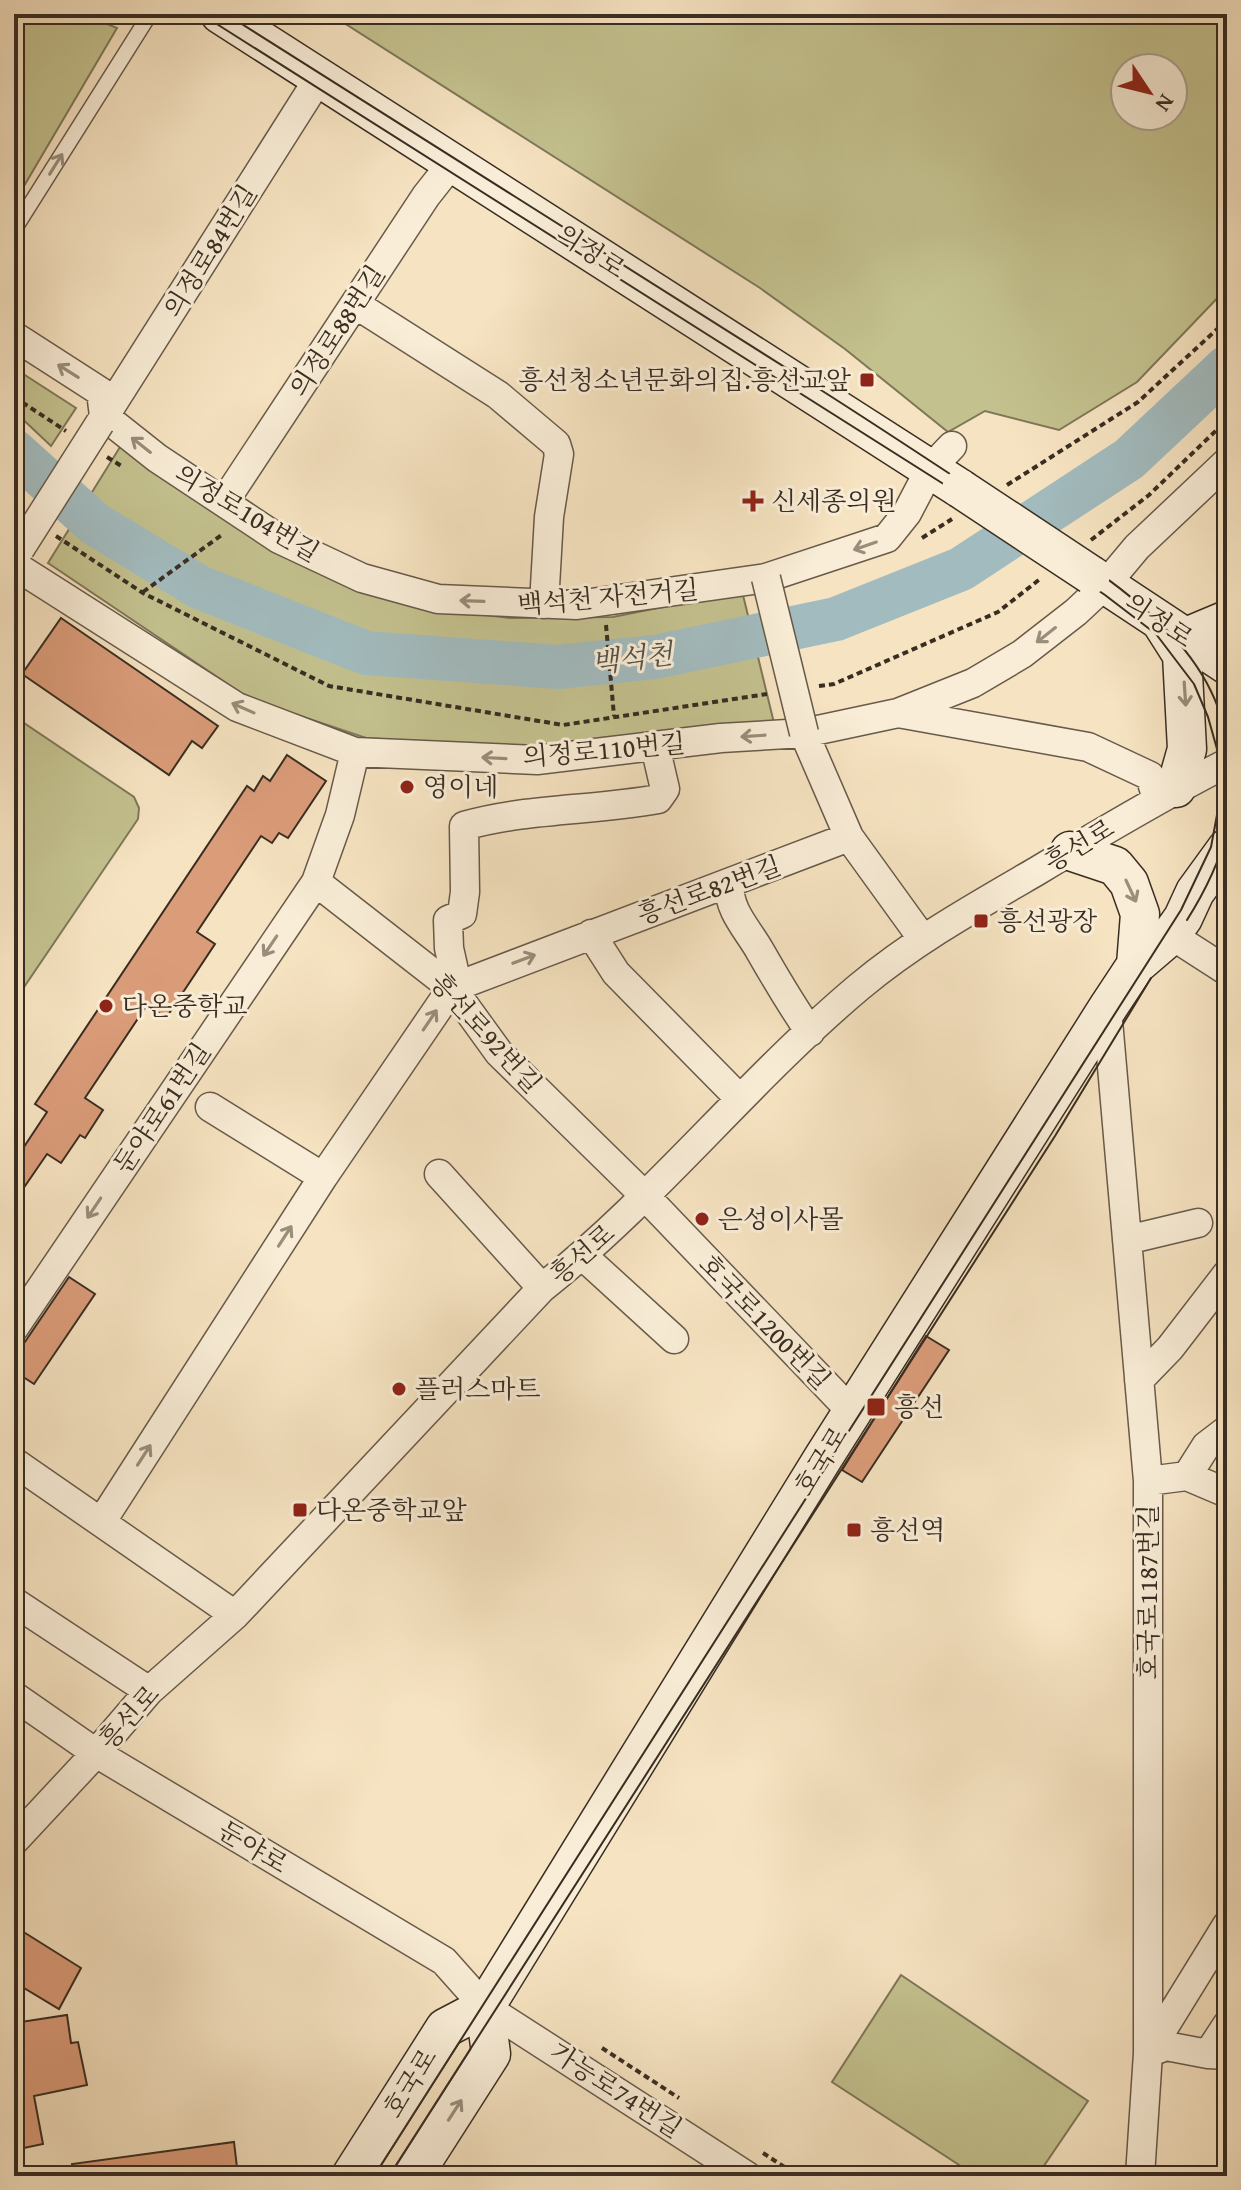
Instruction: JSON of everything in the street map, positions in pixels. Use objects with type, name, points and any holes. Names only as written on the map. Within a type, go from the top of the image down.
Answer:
[{"type":"street","name":"의정로","points":[[220,14],[452,163],[941,458],[972,499],[1094,568],[1173,630],[1227,665]]},
{"type":"street","name":"의정로84번길","points":[[16,557],[319,78]]},
{"type":"street","name":"의정로88번길","points":[[218,513],[426,196],[452,163]]},
{"type":"street","points":[[355,304],[498,395],[556,444],[559,454],[549,517],[544,604]]},
{"type":"street","points":[[14,336],[101,392],[102,420]]},
{"type":"street","name":"의정로104번길","points":[[102,420],[157,458],[218,513],[362,578],[438,599],[544,604],[577,605],[766,578],[887,538],[907,513],[941,458]]},
{"type":"street","name":"의정로110번길","points":[[16,557],[237,707],[355,752],[537,760],[804,733],[898,713],[973,683],[1022,654],[1094,568],[1137,547],[1227,462]]},
{"type":"street","points":[[766,578],[804,733],[849,837],[922,938]]},
{"type":"street","points":[[898,713],[1088,747],[1150,776],[1166,794],[1187,749],[1182,655],[1173,630],[1227,620]]},
{"type":"street","points":[[102,1521],[323,1177],[454,986],[448,920],[462,914],[465,892],[464,826],[492,818],[552,810],[614,808],[658,799],[665,789],[655,746]]},
{"type":"street","name":"둔야로61번길","points":[[14,1328],[316,882],[340,815],[355,752]]},
{"type":"street","name":"흥선로","points":[[14,1841],[149,1691],[235,1615],[542,1288],[583,1256],[646,1197],[739,1098],[859,987],[922,938],[1166,794],[1227,763]]},
{"type":"street","name":"흥선로82번길","points":[[454,986],[849,837]]},
{"type":"street","name":"호국로","points":[[351,2176],[445,2028],[485,2007],[852,1412],[1107,1009],[1136,965],[1177,926],[1195,892],[1227,848]]},
{"type":"street","points":[[1070,851],[1115,866],[1129,883],[1140,914],[1136,965]]},
{"type":"street","name":"흥선로92번길","points":[[316,882],[454,986],[499,1053],[646,1197]]},
{"type":"street","points":[[729,884],[737,918],[810,1032]]},
{"type":"street","points":[[1227,888],[1203,897],[1177,926],[1227,971]]},
{"type":"street","points":[[591,934],[616,973],[739,1098]]},
{"type":"street","name":"호국로1187번길","points":[[1107,1009],[1148,1481],[1148,2053],[1145,2173]]},
{"type":"street","points":[[210,1107],[323,1177]]},
{"type":"street","points":[[439,1174],[542,1288]]},
{"type":"street","name":"호국로1200번길","points":[[646,1197],[852,1412]]},
{"type":"street","points":[[1127,1240],[1198,1223]]},
{"type":"street","points":[[583,1256],[674,1339]]},
{"type":"street","points":[[1139,1380],[1170,1348],[1227,1274]]},
{"type":"street","points":[[1187,1476],[1206,1446],[1227,1430]]},
{"type":"street","points":[[14,1462],[235,1615]]},
{"type":"street","points":[[1148,1481],[1187,1476],[1227,1493]]},
{"type":"street","points":[[14,1602],[149,1691]]},
{"type":"street","name":"둔야로","points":[[14,1696],[96,1753],[444,1961],[485,2007]]},
{"type":"street","points":[[1148,2053],[1227,1925]]},
{"type":"street","name":"호국로","points":[[413,2176],[491,2054],[485,2007]]},
{"type":"street","name":"가능로74번길","points":[[485,2007],[747,2176]]},
{"type":"street","points":[[1148,2053],[1166,2046],[1217,2054],[1227,2025]]},
{"type":"lane","points":[[14,230],[150,14]]},
{"type":"path","points":[[917,541],[972,499],[1138,402],[1227,320]]},
{"type":"path","points":[[14,397],[67,431]]},
{"type":"path","points":[[1094,568],[1149,495],[1227,420]]},
{"type":"path","points":[[106,456],[133,473]]},
{"type":"path","points":[[143,593],[225,532],[218,513]]},
{"type":"path","points":[[53,534],[143,593],[329,686],[563,725],[771,693]]},
{"type":"path","points":[[818,686],[834,684],[998,612],[1048,573]]},
{"type":"path","points":[[606,619],[614,717]]},
{"type":"shaded area","points":[[14,14],[83,14],[117,28],[14,203]]},
{"type":"shaded area","points":[[330,14],[1227,14],[1227,288],[1137,382],[1059,430],[985,411],[948,432],[845,349],[760,288]]},
{"type":"shaded area","points":[[14,368],[76,408],[51,446],[14,411]]},
{"type":"shaded area","points":[[120,447],[421,607],[510,618],[613,617],[742,591],[775,727],[544,750],[366,738],[250,699],[48,563]]},
{"type":"shaded area","points":[[14,721],[21,721],[134,797],[139,808],[138,819],[14,998]]},
{"type":"shaded area","points":[[901,1975],[1088,2101],[1037,2176],[976,2176],[832,2082]]},
{"type":"building","points":[[61,618],[218,726],[202,748],[192,741],[169,775],[22,674]]},
{"type":"building","points":[[287,755],[326,781],[288,838],[279,833],[272,843],[261,836],[197,932],[215,944],[166,1018],[147,1005],[85,1098],[103,1110],[85,1138],[80,1135],[61,1163],[47,1154],[14,1202],[14,1162],[47,1112],[35,1104],[247,786],[254,791],[263,776],[270,781]]},
{"type":"building","points":[[69,1277],[95,1294],[34,1384],[14,1371],[14,1358]]},
{"type":"building","points":[[926,1336],[949,1350],[862,1482],[842,1470]]},
{"type":"building","points":[[14,1926],[81,1968],[59,2009],[14,1982]]},
{"type":"building","points":[[67,2015],[71,2043],[78,2042],[87,2085],[34,2096],[43,2144],[14,2150],[14,2023]]},
{"type":"building","points":[[234,2142],[238,2176],[73,2176],[72,2164]]},
{"type":"waterway","name":"백석천","points":[[14,451],[95,524],[199,587],[366,653],[558,667],[655,657],[836,619],[961,569],[1129,459],[1227,367]]},
{"type":"tram line","points":[[201,14],[953,490],[1105,595],[1156,634],[1194,684],[1217,749],[1220,799],[1211,847],[1181,910],[374,2176]]},
{"type":"tram line","points":[[226,14],[826,393],[1092,568],[1146,610],[1187,653],[1217,704],[1227,742]]},
{"type":"tram line","points":[[1187,920],[1210,878],[1227,832]]},
{"type":"tram line","points":[[389,2176],[1055,1136],[1151,978]]},
{"type":"place","name":"흥선청소년문화의집.흥선교앞","points":[[867,380]]},
{"type":"place","name":"신세종의원","points":[[753,501]]},
{"type":"place","name":"영이네","points":[[407,787]]},
{"type":"place","name":"흥선광장","points":[[981,921]]},
{"type":"place","name":"다온중학교","points":[[106,1006]]},
{"type":"place","name":"은성이사몰","points":[[702,1219]]},
{"type":"place","name":"플러스마트","points":[[399,1389]]},
{"type":"place","name":"흥선","points":[[876,1407]]},
{"type":"place","name":"다온중학교앞","points":[[300,1510]]},
{"type":"place","name":"흥선역","points":[[854,1530]]}]
